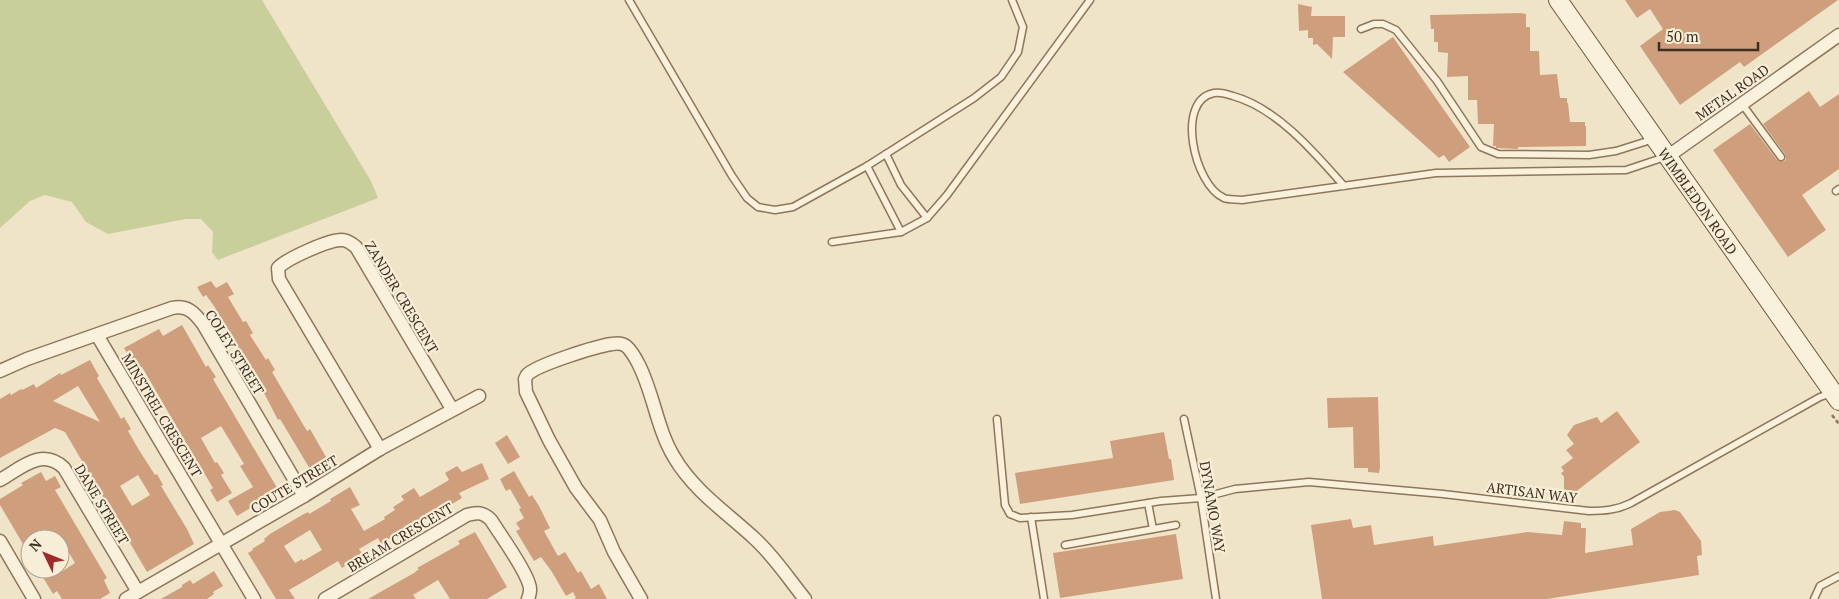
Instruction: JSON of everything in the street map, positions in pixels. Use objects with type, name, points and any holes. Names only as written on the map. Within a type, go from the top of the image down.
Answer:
[{"type":"main road","name":"WIMBLEDON ROAD","points":[[1558,0],[1835,399]]},
{"type":"street","name":"METAL ROAD","points":[[1667,157],[1839,35]]},
{"type":"street","name":"ZANDER CRESCENT","points":[[380,449],[279,280],[278,268],[291,258],[335,241],[343,240],[356,247],[452,409]]},
{"type":"street","name":"COLEY STREET","points":[[97,335],[172,308],[180,306],[191,310],[203,324],[304,496]]},
{"type":"street","points":[[0,371],[27,359],[97,335]]},
{"type":"street","name":"MINSTREL CRESCENT","points":[[97,335],[254,599]]},
{"type":"street","points":[[641,599],[614,552],[600,520],[576,488],[549,440],[525,387],[527,374],[536,368],[595,347],[611,344],[622,344],[635,357],[649,386],[668,447],[678,464],[693,482],[770,554],[805,599]]},
{"type":"street","name":"COUTE STREET","points":[[126,599],[304,496],[380,449],[479,396]]},
{"type":"street","name":"DANE STREET","points":[[0,480],[33,460],[43,458],[58,462],[64,468],[138,592]]},
{"type":"street","name":"BREAM CRESCENT","points":[[325,599],[467,515],[477,512],[486,515],[491,520],[523,572],[529,583],[528,599]]},
{"type":"street","points":[[0,541],[34,599]]},
{"type":"lane","points":[[629,0],[732,176],[747,198],[758,206],[775,210],[793,207],[867,166],[974,98],[1001,77],[1018,52],[1023,27],[1012,0]]},
{"type":"lane","points":[[832,242],[901,232],[927,218],[947,195],[1090,0]]},
{"type":"lane","points":[[1360,29],[1374,24],[1383,24],[1396,30],[1437,81],[1481,147],[1498,154],[1589,155],[1616,150],[1655,139]]},
{"type":"lane","points":[[1344,186],[1317,155],[1296,135],[1266,112],[1245,100],[1220,92],[1201,98],[1198,103],[1194,114],[1193,150],[1198,165],[1213,190],[1226,199],[1242,200],[1436,174],[1626,170],[1667,157]]},
{"type":"lane","points":[[1742,104],[1782,157]]},
{"type":"lane","points":[[886,154],[901,185],[927,218]]},
{"type":"lane","points":[[867,166],[901,232]]},
{"type":"lane","name":"ARTISAN WAY","points":[[997,419],[1005,505],[1010,514],[1016,517],[1072,515],[1148,503],[1201,498],[1235,489],[1309,482],[1443,494],[1589,511],[1612,510],[1631,503],[1820,398],[1835,399]]},
{"type":"lane","name":"DYNAMO WAY","points":[[1184,419],[1201,498],[1216,599]]},
{"type":"lane","points":[[1148,503],[1153,529]]},
{"type":"lane","points":[[1031,517],[1044,599]]},
{"type":"lane","points":[[1065,545],[1176,525]]},
{"type":"lane","points":[[1814,599],[1820,586],[1839,576]]},
{"type":"path","points":[[1835,399],[1839,424]]},
{"type":"green space","points":[[0,0],[262,0],[371,181],[378,198],[218,260],[212,252],[213,232],[201,219],[186,219],[108,234],[86,222],[72,202],[45,195],[30,201],[0,228]]},
{"type":"building","points":[[1625,0],[1838,0],[1744,67],[1740,62],[1680,105],[1640,46],[1663,29],[1650,9],[1637,18]]},
{"type":"building","points":[[1298,4],[1312,7],[1311,16],[1345,16],[1345,37],[1333,37],[1332,59],[1317,44],[1313,45],[1313,38],[1308,38],[1308,30],[1299,31]]},
{"type":"building","points":[[1526,14],[1526,27],[1530,27],[1530,51],[1539,51],[1540,75],[1557,74],[1560,98],[1567,98],[1570,122],[1585,122],[1586,146],[1496,148],[1496,146],[1493,146],[1494,124],[1478,124],[1477,100],[1468,100],[1468,76],[1447,77],[1448,53],[1438,52],[1438,42],[1434,42],[1434,29],[1431,29],[1430,15]]},
{"type":"building","points":[[1393,37],[1470,147],[1449,162],[1444,155],[1439,158],[1343,72]]},
{"type":"building","points":[[1809,91],[1820,107],[1839,94],[1839,169],[1802,195],[1826,230],[1788,257],[1713,150],[1750,124],[1777,160],[1784,161],[1786,159],[1785,154],[1763,124]]},
{"type":"building","points":[[211,281],[216,288],[227,282],[234,294],[228,297],[243,322],[246,321],[253,333],[250,335],[266,360],[268,358],[275,370],[272,372],[307,431],[310,429],[330,464],[313,474],[280,419],[278,420],[251,368],[214,306],[206,295],[203,297],[197,287]]},
{"type":"building","points":[[182,325],[206,367],[208,365],[216,377],[213,379],[279,491],[237,516],[228,501],[253,487],[240,466],[244,464],[221,426],[201,438],[215,463],[217,462],[224,473],[221,475],[232,493],[217,502],[210,490],[213,488],[197,461],[194,463],[187,449],[189,448],[142,367],[137,369],[124,348],[159,329],[163,336]]},
{"type":"building","points":[[90,360],[99,376],[97,378],[121,419],[124,417],[131,429],[128,431],[155,475],[157,474],[163,485],[161,486],[194,544],[147,572],[65,432],[55,428],[0,458],[0,399],[34,384],[36,388],[60,373],[61,375]],"holes":[[[78,386],[100,422],[53,401]],[[138,475],[150,495],[132,506],[120,486]]]},
{"type":"building","points":[[1378,397],[1379,473],[1368,472],[1368,468],[1354,468],[1353,427],[1328,428],[1327,398]]},
{"type":"building","points":[[1617,411],[1640,442],[1574,493],[1564,492],[1564,477],[1561,473],[1564,471],[1561,467],[1573,458],[1566,450],[1574,444],[1567,435],[1574,425],[1597,417],[1601,423]]},
{"type":"building","points":[[1164,432],[1174,480],[1020,504],[1015,473],[1113,458],[1110,441]]},
{"type":"building","points":[[507,435],[520,457],[508,464],[495,443]]},
{"type":"building","points":[[482,463],[489,479],[459,493],[462,498],[408,531],[401,531],[381,544],[378,538],[359,549],[363,555],[342,568],[338,561],[289,590],[295,599],[276,599],[248,553],[265,541],[264,539],[270,534],[302,515],[308,512],[309,514],[350,487],[360,505],[351,509],[364,531],[385,519],[384,517],[395,510],[393,507],[404,500],[401,496],[414,488],[420,497],[449,480],[445,473],[457,466],[462,472]],"holes":[[[310,530],[322,550],[303,561],[302,559],[295,563],[284,546]]]},
{"type":"building","points":[[514,471],[529,497],[532,495],[539,506],[550,528],[544,531],[558,556],[565,552],[578,573],[581,571],[591,589],[599,584],[607,599],[574,599],[576,598],[573,592],[566,596],[541,557],[534,561],[516,531],[520,529],[516,523],[524,518],[519,509],[521,508],[510,489],[506,491],[500,479]]},
{"type":"building","points":[[41,472],[46,481],[55,476],[61,487],[55,490],[107,578],[104,580],[110,593],[100,599],[62,599],[57,591],[53,594],[44,579],[70,579],[70,566],[75,563],[70,555],[70,529],[20,529],[20,539],[0,505],[0,499],[23,485],[21,483]]},
{"type":"building","points":[[1675,510],[1680,512],[1701,541],[1702,555],[1697,556],[1699,575],[1547,599],[1322,599],[1311,525],[1351,519],[1353,528],[1371,525],[1374,545],[1433,536],[1434,546],[1527,532],[1562,535],[1564,521],[1581,523],[1581,528],[1586,528],[1585,553],[1633,545],[1631,529],[1660,512]]},
{"type":"building","points":[[475,532],[507,587],[487,599],[450,599],[438,580],[413,595],[416,599],[368,599],[414,573],[419,569],[417,568],[460,544],[458,541]]},
{"type":"building","points":[[1176,534],[1183,579],[1060,598],[1053,553]]},
{"type":"building","points":[[214,571],[223,586],[213,592],[214,594],[207,599],[161,599],[190,580],[193,584]]}]
